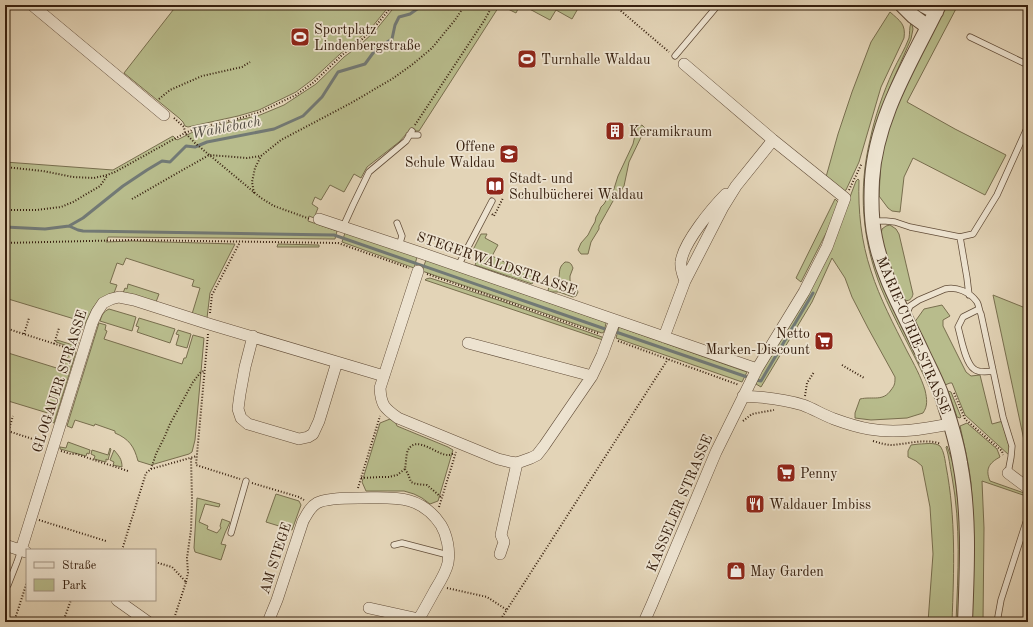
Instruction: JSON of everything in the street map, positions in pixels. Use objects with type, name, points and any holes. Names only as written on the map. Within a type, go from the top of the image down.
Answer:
[{"type":"street","points":[[32,5],[164,115]]},
{"type":"street","points":[[902,5],[913,16],[928,27]]},
{"type":"street","points":[[923,5],[938,9]]},
{"type":"street","name":"MARIE-CURIE-STRASSE","points":[[938,9],[896,92],[880,136],[874,160],[872,180],[872,222],[875,239],[891,289],[938,386],[954,436],[960,463],[966,506],[967,563],[965,622]]},
{"type":"street","points":[[684,64],[772,140],[845,198]]},
{"type":"street","points":[[664,337],[685,281],[723,207],[736,186],[772,140]]},
{"type":"street","name":"KASSELER STRASSE","points":[[644,622],[716,452],[750,382],[804,292],[827,247],[845,198]]},
{"type":"street","name":"STEGERWALDSTRASSE","points":[[319,219],[458,266],[611,329],[664,337],[750,382]]},
{"type":"street","points":[[418,271],[380,388],[381,399],[386,410],[398,418],[457,448],[517,463],[525,461],[537,454],[592,376],[602,355],[611,329]]},
{"type":"street","name":"GLOGAUER STRASSE","points":[[24,551],[31,518],[92,323],[103,304],[111,299],[119,297],[134,300],[384,376]]},
{"type":"street","points":[[253,336],[245,368],[238,409],[241,418],[248,424],[299,439],[313,434],[319,421],[337,362]]},
{"type":"street","points":[[468,343],[592,376]]},
{"type":"street","points":[[750,382],[786,400],[803,405],[833,419],[868,429],[897,431],[950,424]]},
{"type":"street","points":[[500,554],[504,542],[501,535],[517,463]]},
{"type":"street","points":[[1008,473],[1028,488]]},
{"type":"street","points":[[313,506],[324,500],[355,498],[395,498],[412,501],[422,505],[436,517],[444,530],[448,544],[448,564],[438,586],[418,620],[369,608]]},
{"type":"street","name":"AM STEGE","points":[[268,622],[277,600],[303,522],[308,511],[313,506]]},
{"type":"street","points":[[5,545],[24,551]]},
{"type":"street","points":[[118,601],[148,622]]},
{"type":"lane","points":[[674,56],[718,5]]},
{"type":"lane","points":[[970,37],[1028,65]]},
{"type":"lane","points":[[872,222],[895,222],[910,227],[960,237],[973,234],[997,195],[1028,126]]},
{"type":"lane","points":[[343,227],[369,172],[406,141],[410,133],[418,135]]},
{"type":"lane","points":[[458,266],[492,201]]},
{"type":"lane","points":[[397,223],[402,236],[399,246]]},
{"type":"lane","points":[[960,237],[969,295]]},
{"type":"lane","points":[[905,317],[910,306],[918,300],[949,288],[965,291],[977,302],[1003,417],[1012,446],[1008,473]]},
{"type":"lane","points":[[979,309],[963,317],[958,327],[967,362],[974,369],[983,372],[993,371]]},
{"type":"lane","points":[[231,533],[246,481]]},
{"type":"lane","points":[[997,622],[1001,600],[1028,516]]},
{"type":"lane","points":[[394,545],[402,543],[448,555]]},
{"type":"lane","points":[[5,584],[8,584],[17,562],[24,551]]},
{"type":"path","points":[[5,167],[43,171],[73,177],[94,178],[107,175],[197,128],[238,119],[260,112],[296,95],[314,82],[342,55],[368,34],[393,5]]},
{"type":"path","points":[[254,193],[252,182],[261,156],[281,140],[351,103],[392,79],[413,64],[432,48],[465,5]]},
{"type":"path","points":[[410,133],[493,5]]},
{"type":"path","points":[[614,5],[674,56]]},
{"type":"path","points":[[151,104],[170,90],[202,76],[242,67],[250,62]]},
{"type":"path","points":[[164,115],[173,117],[184,127],[185,133],[195,143],[261,198],[274,206],[314,220],[319,219]]},
{"type":"path","points":[[132,199],[209,154],[247,158],[261,156]]},
{"type":"path","points":[[845,198],[862,162]]},
{"type":"path","points":[[5,210],[36,210],[62,206],[73,202],[100,186],[107,175]]},
{"type":"path","points":[[494,216],[503,198]]},
{"type":"path","points":[[5,243],[131,240],[338,242],[418,271],[611,329],[668,359],[750,382]]},
{"type":"path","points":[[240,242],[212,295],[196,465],[299,497],[313,506]]},
{"type":"path","points":[[24,334],[29,318]]},
{"type":"path","points":[[5,328],[82,352]]},
{"type":"path","points":[[54,344],[59,328]]},
{"type":"path","points":[[499,622],[668,359]]},
{"type":"path","points":[[842,365],[864,378]]},
{"type":"path","points":[[151,469],[156,454],[170,424],[192,382],[200,373],[205,371]]},
{"type":"path","points":[[803,405],[807,383],[814,372]]},
{"type":"path","points":[[740,423],[752,414],[777,409]]},
{"type":"path","points":[[355,498],[381,414],[386,410]]},
{"type":"path","points":[[5,442],[13,416]]},
{"type":"path","points":[[965,419],[1002,451],[1008,473]]},
{"type":"path","points":[[8,431],[71,454],[76,454],[128,471]]},
{"type":"path","points":[[442,498],[427,485],[411,482],[405,469],[408,450],[412,446],[418,444],[426,445],[433,450],[449,455],[457,448]]},
{"type":"path","points":[[436,517],[457,448]]},
{"type":"path","points":[[122,549],[146,473],[151,469],[197,456]]},
{"type":"path","points":[[173,622],[188,573],[187,558],[191,514],[191,458]]},
{"type":"path","points":[[361,478],[389,478],[397,475],[405,469]]},
{"type":"path","points":[[31,518],[106,541]]},
{"type":"path","points":[[156,562],[172,567],[186,582]]},
{"type":"path","points":[[14,622],[26,585]]},
{"type":"path","points":[[438,586],[487,597],[507,610]]},
{"type":"path","points":[[63,622],[71,601]]},
{"type":"green space","points":[[177,5],[390,5],[372,27],[312,80],[296,92],[259,110],[188,127],[124,73]]},
{"type":"green space","points":[[396,5],[500,5],[419,131],[409,131],[399,142],[367,167],[361,178],[354,174],[344,192],[330,185],[321,200],[315,197],[312,204],[318,208],[314,218],[309,216],[308,221],[337,231],[335,239],[108,237],[106,242],[131,241],[235,244],[210,293],[207,318],[192,314],[200,288],[192,286],[194,280],[126,258],[123,265],[117,263],[110,283],[117,285],[114,293],[99,300],[93,308],[82,330],[79,329],[81,321],[5,298],[5,162],[113,170],[173,136],[177,140],[197,130],[260,115],[284,105],[316,84],[344,57],[375,31]]},
{"type":"green space","points":[[500,5],[520,5],[516,13]]},
{"type":"green space","points":[[522,5],[580,5],[572,19],[556,10],[550,20]]},
{"type":"green space","points":[[945,5],[958,5],[907,102],[1006,155],[985,195],[913,158],[904,177],[900,212],[892,211],[879,196],[883,147],[893,115]]},
{"type":"green space","points":[[890,12],[903,26],[904,38],[881,87],[859,162],[846,190],[844,191],[826,177],[852,92],[871,42]]},
{"type":"green space","points":[[911,23],[913,29],[911,39],[889,89],[880,115],[866,201],[933,390],[929,387],[881,288],[870,252],[864,215],[864,177],[872,131],[886,88],[909,38]]},
{"type":"green space","points":[[642,125],[645,128],[629,162],[624,186],[613,201],[599,226],[599,229],[591,242],[588,254],[581,254],[578,250],[581,243],[588,235],[601,207],[612,195],[618,176],[633,144],[636,131],[638,127]]},
{"type":"green space","points":[[858,179],[861,226],[871,271],[883,302],[917,370],[926,393],[927,399],[923,413],[907,418],[871,420],[855,418],[855,413],[860,399],[885,396],[893,387],[895,377],[852,297],[845,278],[832,258],[812,302],[761,387],[756,384],[757,377],[830,250]]},
{"type":"green space","points":[[835,199],[840,206],[801,282],[796,278]]},
{"type":"green space","points":[[890,225],[896,229],[899,234],[913,294],[911,299],[905,301],[903,300],[888,265],[881,234],[882,229]]},
{"type":"green space","points":[[345,233],[417,257],[414,268],[342,242]]},
{"type":"green space","points":[[481,234],[487,234],[485,238],[498,245],[492,256],[536,276],[532,284],[475,265],[480,253],[473,250]]},
{"type":"green space","points":[[278,244],[319,245],[319,247],[277,247]]},
{"type":"green space","points":[[426,260],[605,322],[604,332],[602,333],[422,271]]},
{"type":"green space","points":[[565,262],[570,263],[573,268],[570,280],[571,284],[575,286],[578,292],[576,296],[573,297],[559,292],[548,291],[549,286],[558,279],[561,267]]},
{"type":"green space","points":[[430,278],[501,301],[602,337],[603,340],[425,280]]},
{"type":"green space","points":[[128,284],[159,294],[156,302],[123,293],[125,288],[127,289]]},
{"type":"green space","points":[[993,295],[1028,309],[1028,459]]},
{"type":"green space","points":[[942,305],[950,316],[943,320],[943,326],[966,372],[971,376],[980,375],[992,424],[1003,421],[1011,454],[1009,455],[965,415],[952,383],[945,385],[914,323],[924,309]]},
{"type":"green space","points":[[109,309],[136,317],[132,331],[100,321],[105,311]]},
{"type":"green space","points":[[139,318],[175,329],[170,343],[137,332],[139,327],[136,326]]},
{"type":"green space","points":[[99,323],[106,325],[105,330],[107,331],[104,339],[182,364],[184,358],[186,358],[193,335],[204,338],[195,440],[192,452],[151,465],[138,461],[135,451],[130,444],[124,438],[115,433],[115,431],[95,424],[94,426],[75,420],[72,428],[67,426]]},
{"type":"green space","points":[[619,327],[747,372],[742,382],[616,338]]},
{"type":"green space","points":[[178,330],[191,334],[187,348],[176,345],[179,335],[176,334]]},
{"type":"green space","points":[[76,339],[79,340],[76,349],[56,342],[57,340],[73,345]]},
{"type":"green space","points":[[70,351],[76,352],[54,423],[49,421],[51,414],[5,400],[5,352],[63,370]]},
{"type":"green space","points":[[948,391],[951,392],[961,417],[960,418],[957,417]]},
{"type":"green space","points":[[390,419],[395,421],[397,426],[453,450],[438,501],[430,504],[414,494],[404,491],[366,491],[362,482],[380,423]]},
{"type":"green space","points":[[967,423],[997,449],[1000,457],[989,467],[988,473],[990,481],[1024,493],[1023,495],[982,481],[984,528],[983,622],[971,622],[973,552],[972,500],[969,469],[960,426]]},
{"type":"green space","points":[[68,442],[90,450],[89,454],[87,453],[86,456],[60,449],[60,447],[66,448]]},
{"type":"green space","points":[[933,444],[940,446],[945,458],[953,524],[954,564],[952,622],[928,622],[933,554],[930,507],[922,466],[908,457],[908,451],[911,445]]},
{"type":"green space","points":[[947,446],[954,469],[961,525],[959,622],[956,622],[958,550],[957,513]]},
{"type":"green space","points":[[110,448],[108,460],[106,459],[106,462],[94,459],[95,456],[91,454],[92,450],[108,455]]},
{"type":"green space","points":[[114,450],[121,460],[122,467],[113,465],[114,462],[110,460]]},
{"type":"green space","points":[[276,494],[299,501],[301,505],[292,530],[266,522]]},
{"type":"green space","points":[[197,498],[220,504],[219,507],[205,504],[199,522],[208,526],[207,529],[217,533],[221,528],[220,526],[222,519],[230,522],[221,544],[226,545],[221,560],[195,552]]},
{"type":"waterway","name":"Wahlebach","points":[[5,227],[45,229],[69,226],[83,218],[123,186],[147,170],[162,161],[170,162],[186,146],[195,147],[207,142],[274,129],[303,116],[322,97],[338,72],[365,64],[376,49],[392,39],[395,25],[399,17],[410,14],[423,5]]},
{"type":"waterway","points":[[69,226],[83,231],[334,235],[608,330]]},
{"type":"waterway","points":[[755,380],[761,381],[813,293]]},
{"type":"waterway","points":[[613,331],[750,378]]},
{"type":"place","name":"Sportplatz Lindenbergstraße","points":[[300,37]]},
{"type":"place","name":"Turnhalle Waldau","points":[[527,59]]},
{"type":"place","name":"Keramikraum","points":[[615,131]]},
{"type":"place","name":"Offene Schule Waldau","points":[[509,154]]},
{"type":"place","name":"Stadt- und Schulbücherei Waldau","points":[[495,186]]},
{"type":"place","name":"Netto Marken-Discount","points":[[824,341]]},
{"type":"place","name":"Penny","points":[[786,473]]},
{"type":"place","name":"Waldauer Imbiss","points":[[755,504]]},
{"type":"place","name":"May Garden","points":[[736,571]]}]
